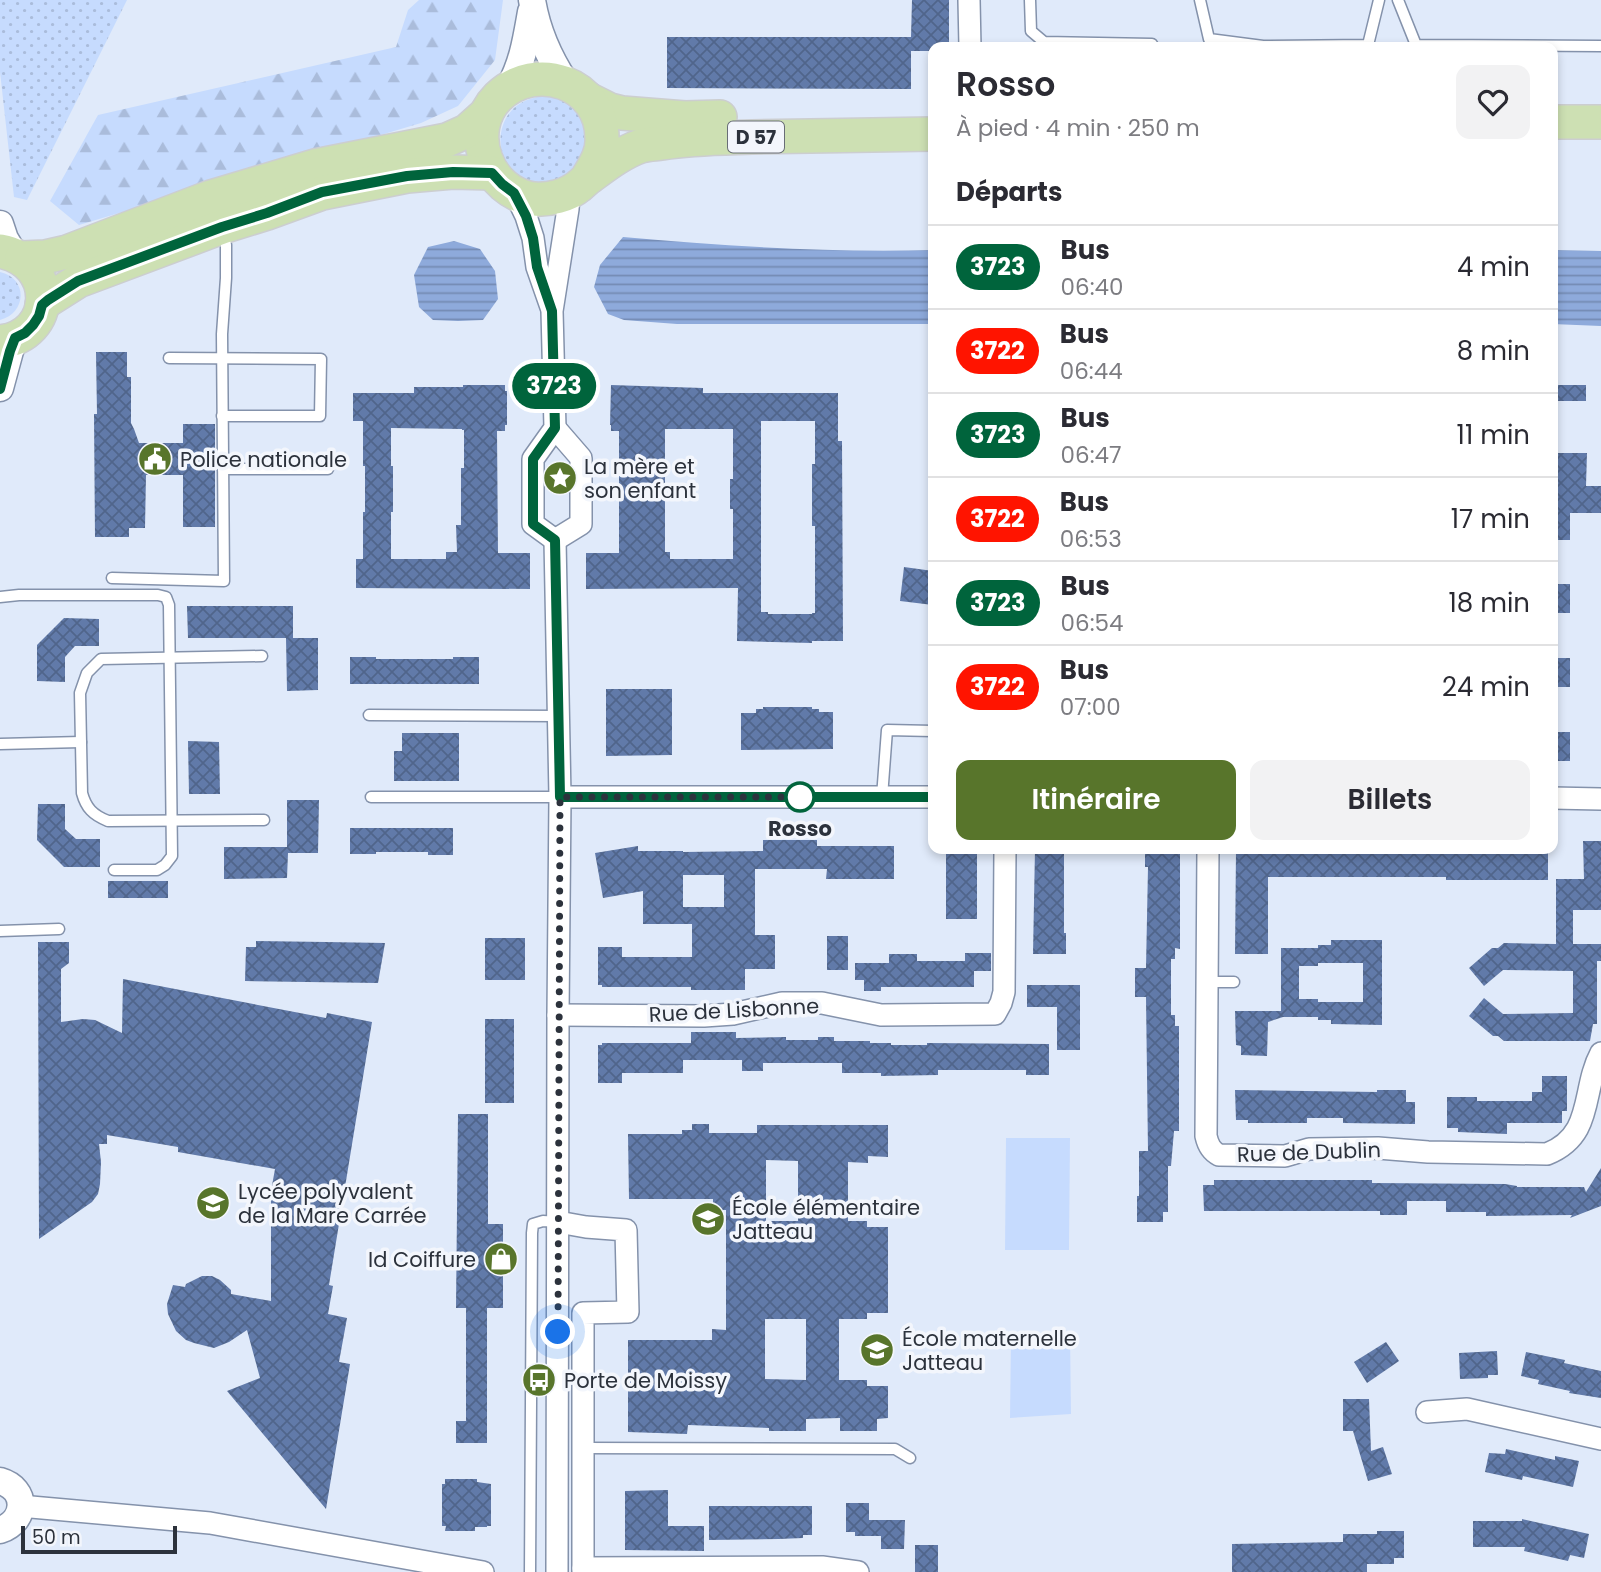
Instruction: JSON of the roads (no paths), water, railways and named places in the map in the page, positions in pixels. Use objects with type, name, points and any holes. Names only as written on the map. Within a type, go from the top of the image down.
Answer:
[{"type":"main road","points":[[9,247],[45,257],[216,212],[267,213],[322,192],[407,176],[453,172],[503,183],[532,199],[551,199],[579,185],[599,159],[602,138],[599,118],[577,91],[546,78],[526,80],[495,99],[486,114],[481,134],[483,155],[503,183]]},
{"type":"main road","name":"D 57","points":[[577,91],[610,110],[622,113],[685,118],[928,115]]},
{"type":"main road","points":[[42,305],[78,281],[315,166],[447,140],[467,131],[486,114]]},
{"type":"main road","points":[[1558,122],[1601,122]]},
{"type":"main road","name":"D 57","points":[[579,185],[616,158],[641,146],[686,139],[928,134]]},
{"type":"main road","points":[[7,340],[25,333],[33,325],[39,316],[43,291],[32,267],[9,247]]},
{"type":"street","points":[[969,0],[970,42]]},
{"type":"street","points":[[509,88],[524,53],[532,1]]},
{"type":"street","points":[[532,1],[542,41],[552,62],[577,91]]},
{"type":"street","points":[[503,183],[526,216],[533,238],[537,267],[552,311]]},
{"type":"street","points":[[555,540],[533,524],[533,459],[555,428],[552,311],[568,209],[579,185]]},
{"type":"street","points":[[0,388],[10,351],[7,340]]},
{"type":"street","points":[[555,428],[580,458],[581,510],[581,524],[555,540]]},
{"type":"street","points":[[555,540],[560,797],[557,1572]]},
{"type":"street","points":[[560,797],[928,797]]},
{"type":"street","points":[[1558,799],[1601,799]]},
{"type":"street","name":"Rue de Lisbonne","points":[[558,1015],[704,1016],[733,1014],[782,1003],[822,1003],[881,1016],[995,1014],[1003,992],[1005,854]]},
{"type":"street","name":"Rue de Dublin","points":[[1208,854],[1206,1136],[1210,1149],[1220,1155],[1285,1156],[1309,1149],[1336,1148],[1547,1154],[1569,1141],[1582,1123],[1595,1065],[1601,1053]]},
{"type":"street","points":[[558,1222],[626,1230],[628,1312],[583,1313],[583,1570],[822,1567],[858,1572]]},
{"type":"street","points":[[1427,1412],[1467,1409],[1601,1439]]},
{"type":"street","points":[[0,1481],[16,1491],[20,1506],[13,1524],[0,1530]]},
{"type":"street","points":[[20,1506],[210,1523],[483,1572]]},
{"type":"lane","points":[[1030,0],[1031,32],[1044,42]]},
{"type":"lane","points":[[1200,0],[1209,39],[1232,42]]},
{"type":"lane","points":[[1369,42],[1379,0]]},
{"type":"lane","points":[[1398,0],[1415,42]]},
{"type":"lane","points":[[1558,46],[1601,46]]},
{"type":"lane","points":[[112,578],[224,581],[222,359],[226,245],[216,212]]},
{"type":"lane","points":[[169,358],[321,359],[320,416],[222,416]]},
{"type":"lane","points":[[223,470],[328,470]]},
{"type":"lane","points":[[0,597],[166,597],[169,605],[172,856],[157,870],[114,870]]},
{"type":"lane","points":[[262,656],[101,659],[87,673],[80,693],[80,742],[84,803],[98,817],[108,821],[264,820]]},
{"type":"lane","points":[[369,715],[558,716]]},
{"type":"lane","points":[[882,797],[887,730],[928,730]]},
{"type":"lane","points":[[0,744],[80,742]]},
{"type":"lane","points":[[371,797],[560,797]]},
{"type":"lane","points":[[0,931],[59,929]]},
{"type":"lane","points":[[1207,982],[1234,982]]},
{"type":"lane","points":[[530,1572],[533,1224],[543,1221],[558,1222]]},
{"type":"lane","points":[[531,1318],[558,1317]]},
{"type":"lane","points":[[583,1448],[895,1449],[911,1458]]},
{"type":"place","name":"Police nationale","points":[[155,459]]},
{"type":"place","name":"La mère et son enfant","points":[[560,478]]},
{"type":"place","name":"Rosso","points":[[800,797]]},
{"type":"place","name":"Lycée polyvalent de la Mare Carrée","points":[[213,1203]]},
{"type":"place","name":"École élémentaire Jatteau","points":[[708,1219]]},
{"type":"place","name":"Id Coiffure","points":[[501,1259]]},
{"type":"place","name":"École maternelle Jatteau","points":[[877,1350]]},
{"type":"place","name":"Porte de Moissy","points":[[539,1380]]}]
